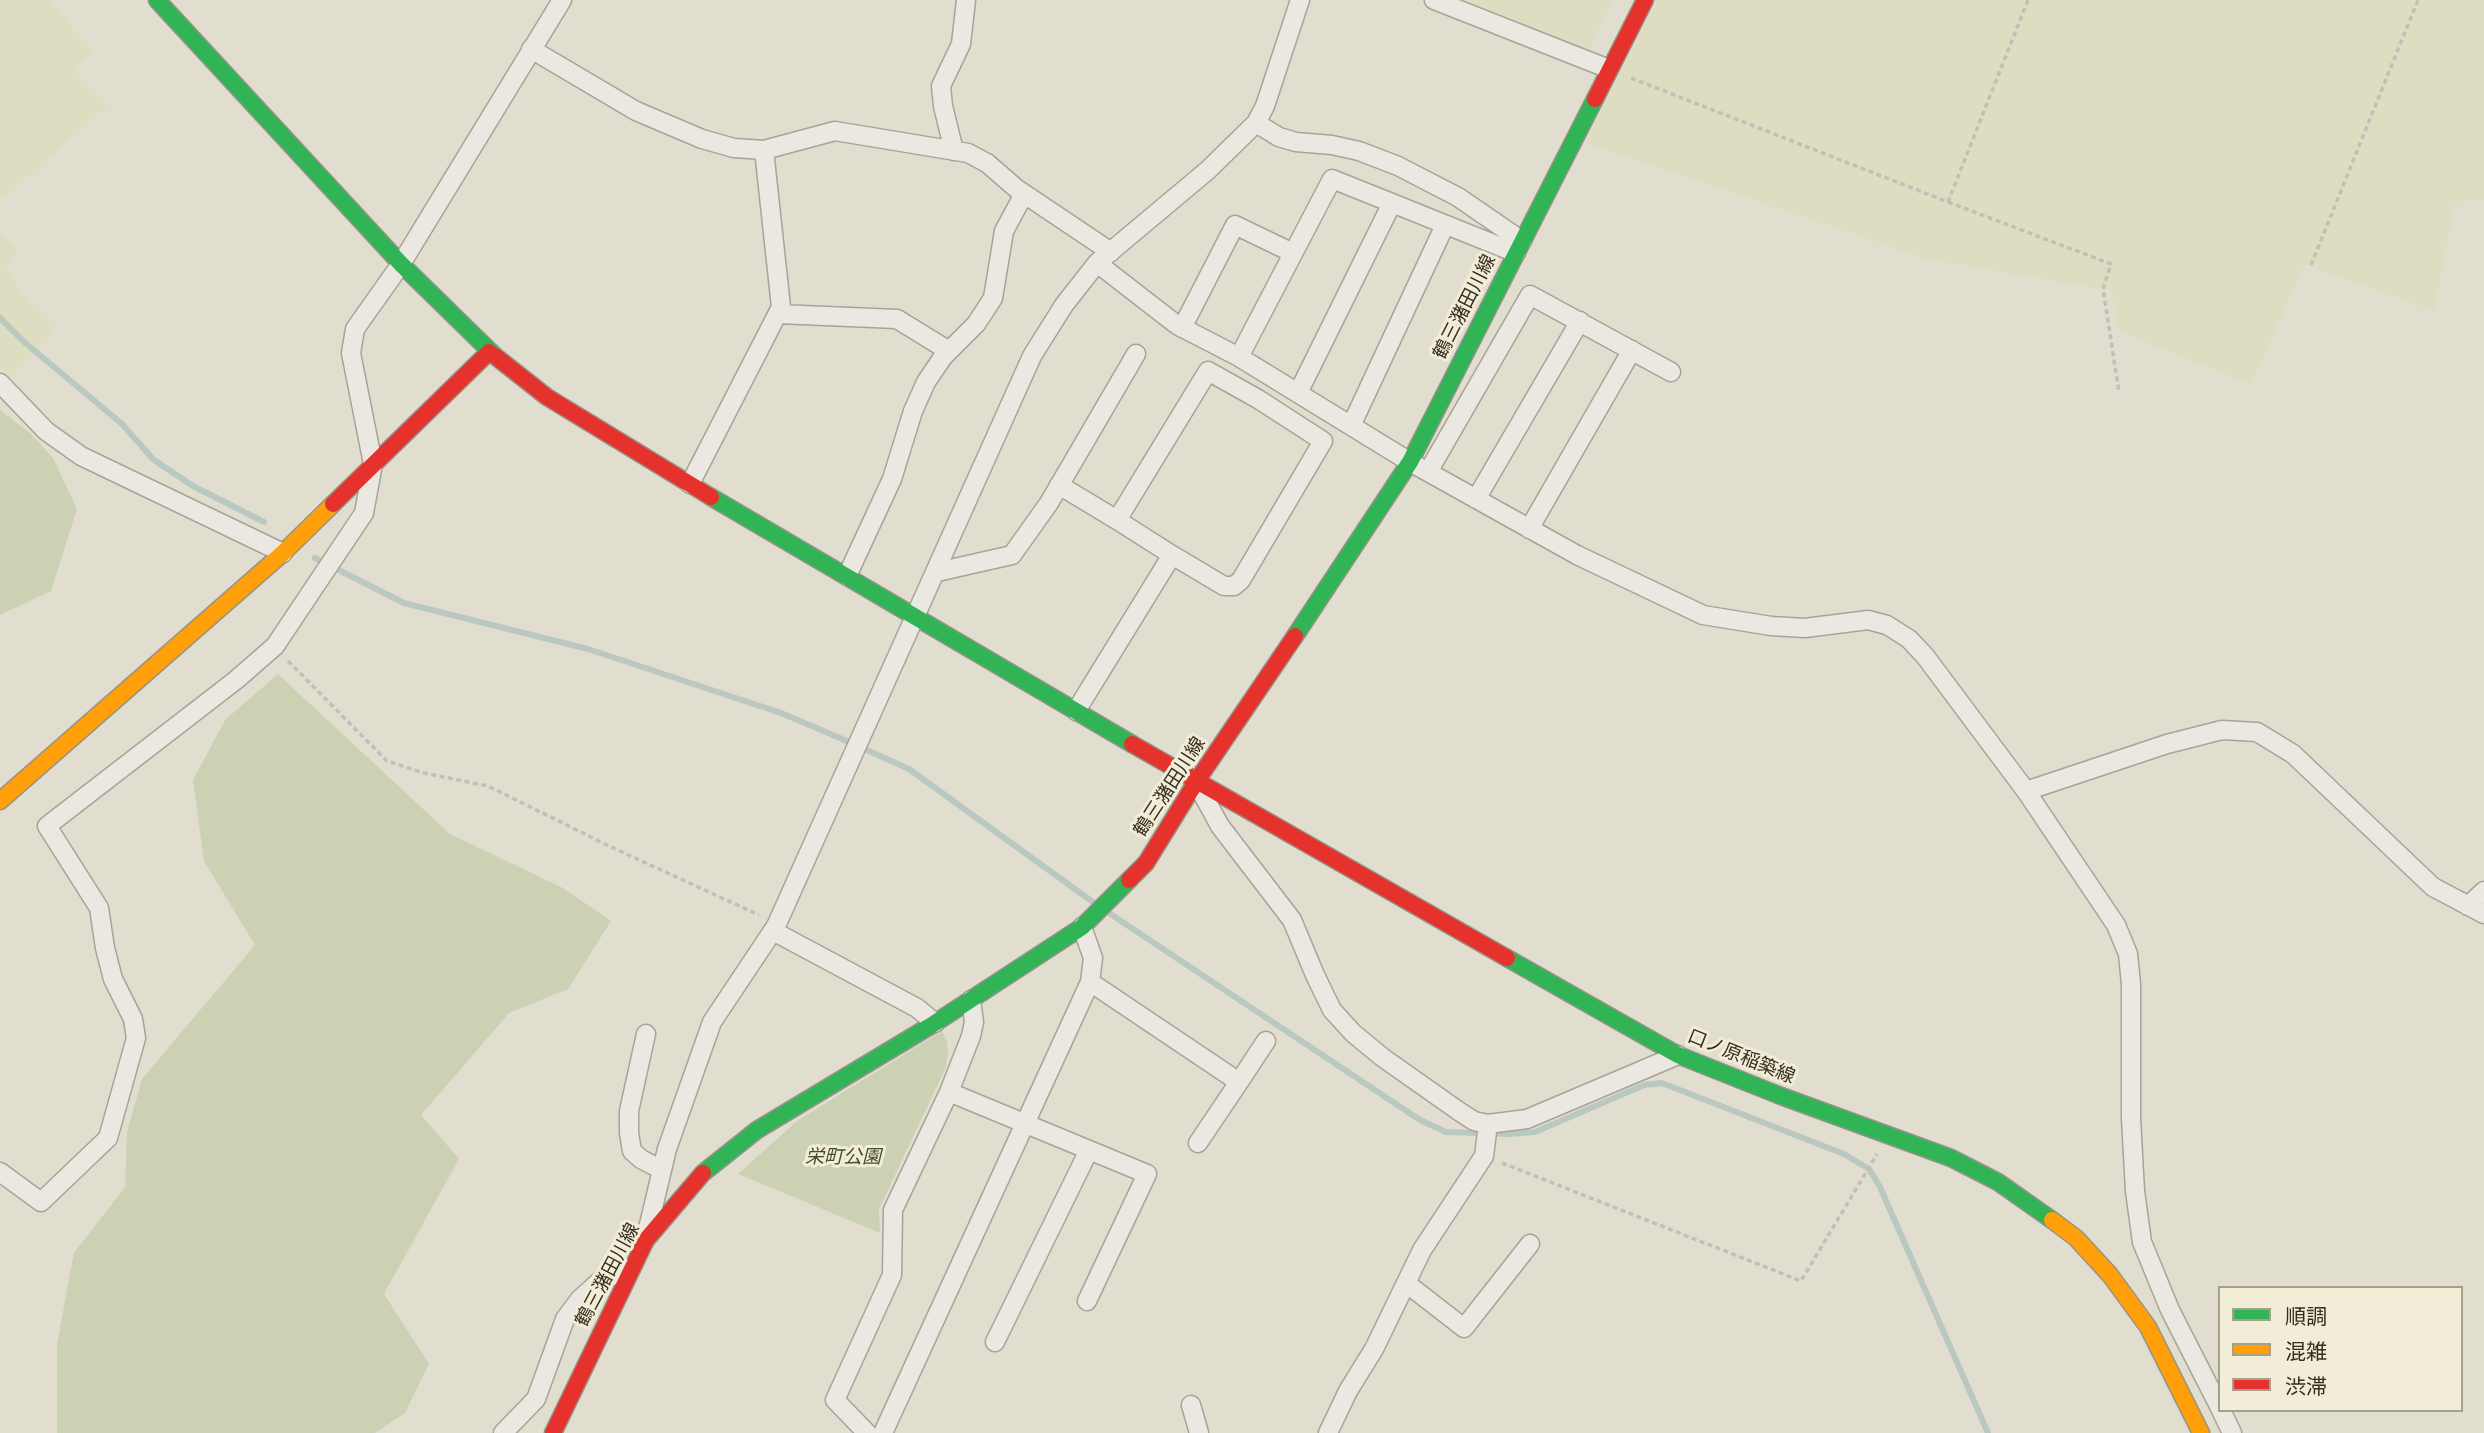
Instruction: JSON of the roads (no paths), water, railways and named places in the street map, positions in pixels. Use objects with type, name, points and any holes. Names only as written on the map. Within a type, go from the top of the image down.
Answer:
[{"type":"main road","name":"口ノ原稲築線","points":[[158,0],[401,264],[489,352],[547,397],[1196,782],[1678,1055],[1781,1096],[1951,1157],[1998,1182],[2076,1238],[2110,1275],[2148,1327],[2201,1433]]},
{"type":"main road","name":"鶴三潴田川線","points":[[554,1433],[630,1268],[646,1240],[696,1179],[757,1130],[935,1023],[1082,927],[1146,863],[1196,782],[1409,463],[1644,0]]},
{"type":"main road","points":[[0,801],[283,553],[489,352]]},
{"type":"street","points":[[0,1172],[41,1202],[108,1138],[136,1038],[134,1019],[113,979],[99,908],[47,826],[236,680],[275,646],[364,513],[373,464],[351,353],[355,329],[401,264],[562,0]]},
{"type":"street","points":[[954,151],[941,86],[961,44],[966,0]]},
{"type":"street","points":[[646,1240],[667,1149],[712,1022],[775,927],[1032,356],[1064,305],[1104,257],[1208,170],[1256,123],[1265,106],[1300,0]]},
{"type":"street","points":[[1434,0],[1609,69]]},
{"type":"street","points":[[531,49],[636,111],[702,139],[734,148],[764,150],[835,131],[968,153],[987,163],[1104,257],[1182,328],[1239,358],[1409,463],[1577,555],[1703,615],[1794,628],[1868,620],[1886,625],[1909,639],[1925,656],[2026,791],[2116,925],[2128,954],[2131,984],[2131,1118],[2135,1191],[2142,1242],[2170,1310],[2218,1405]]},
{"type":"street","points":[[1256,123],[1279,137],[1359,151],[1398,166],[1458,197],[1519,247]]},
{"type":"street","points":[[690,484],[781,307],[764,150]]},
{"type":"street","points":[[1239,358],[1332,179],[1445,225],[1519,247]]},
{"type":"street","points":[[847,576],[892,479],[913,411],[922,392],[943,358],[976,324],[993,298],[1004,231],[1024,194]]},
{"type":"street","points":[[1297,393],[1392,203]]},
{"type":"street","points":[[1182,328],[1235,225],[1293,253]]},
{"type":"street","points":[[1351,426],[1445,225]]},
{"type":"street","points":[[1428,472],[1531,295],[1671,372]]},
{"type":"street","points":[[778,314],[897,319],[950,351]]},
{"type":"street","points":[[1476,499],[1580,321]]},
{"type":"street","points":[[1529,529],[1632,350]]},
{"type":"street","points":[[937,572],[1012,555],[1059,485],[1136,355]]},
{"type":"street","points":[[1059,485],[1224,586],[1234,586],[1241,580],[1323,441],[1208,371],[1117,520]]},
{"type":"street","points":[[0,383],[46,431],[81,456],[283,553]]},
{"type":"street","points":[[1076,711],[1172,555]]},
{"type":"street","points":[[2026,791],[2167,744],[2222,730],[2256,732],[2293,754],[2433,887],[2476,910],[2484,891]]},
{"type":"street","points":[[1196,782],[1220,826],[1292,920],[1332,1010],[1353,1033],[1382,1057],[1474,1121],[1488,1124],[1527,1119],[1678,1055]]},
{"type":"street","points":[[775,927],[916,1008],[935,1023]]},
{"type":"street","points":[[883,1433],[1090,982],[1093,958],[1082,927]]},
{"type":"street","points":[[1090,982],[1239,1082]]},
{"type":"street","points":[[867,1433],[835,1400],[892,1275],[893,1210],[949,1092],[971,1037],[974,1022],[971,1000]]},
{"type":"street","points":[[646,1034],[631,1098],[628,1133],[632,1151],[662,1170]]},
{"type":"street","points":[[1198,1143],[1266,1041]]},
{"type":"street","points":[[949,1092],[1147,1174],[1087,1301]]},
{"type":"street","points":[[1328,1433],[1422,1250],[1484,1156],[1488,1124]]},
{"type":"street","points":[[995,1342],[1089,1150]]},
{"type":"street","points":[[1406,1283],[1464,1328],[1530,1244]]},
{"type":"street","points":[[503,1433],[536,1399],[565,1319],[580,1299],[600,1281],[630,1268]]},
{"type":"street","points":[[1191,1405],[1199,1433]]},
{"type":"street","points":[[2222,1412],[2232,1433]]},
{"type":"waterway","points":[[0,318],[23,341],[122,424],[154,460],[193,486],[264,522]]},
{"type":"waterway","points":[[315,558],[404,603],[588,649],[781,713],[840,738],[909,769],[1097,905]]},
{"type":"waterway","points":[[1106,911],[1420,1120],[1446,1132],[1535,1132],[1644,1085],[1662,1083],[1844,1154],[1869,1169],[1880,1187],[1988,1433]]},
{"type":"park label","name":"栄町公園","points":[[843,1158]]}]
